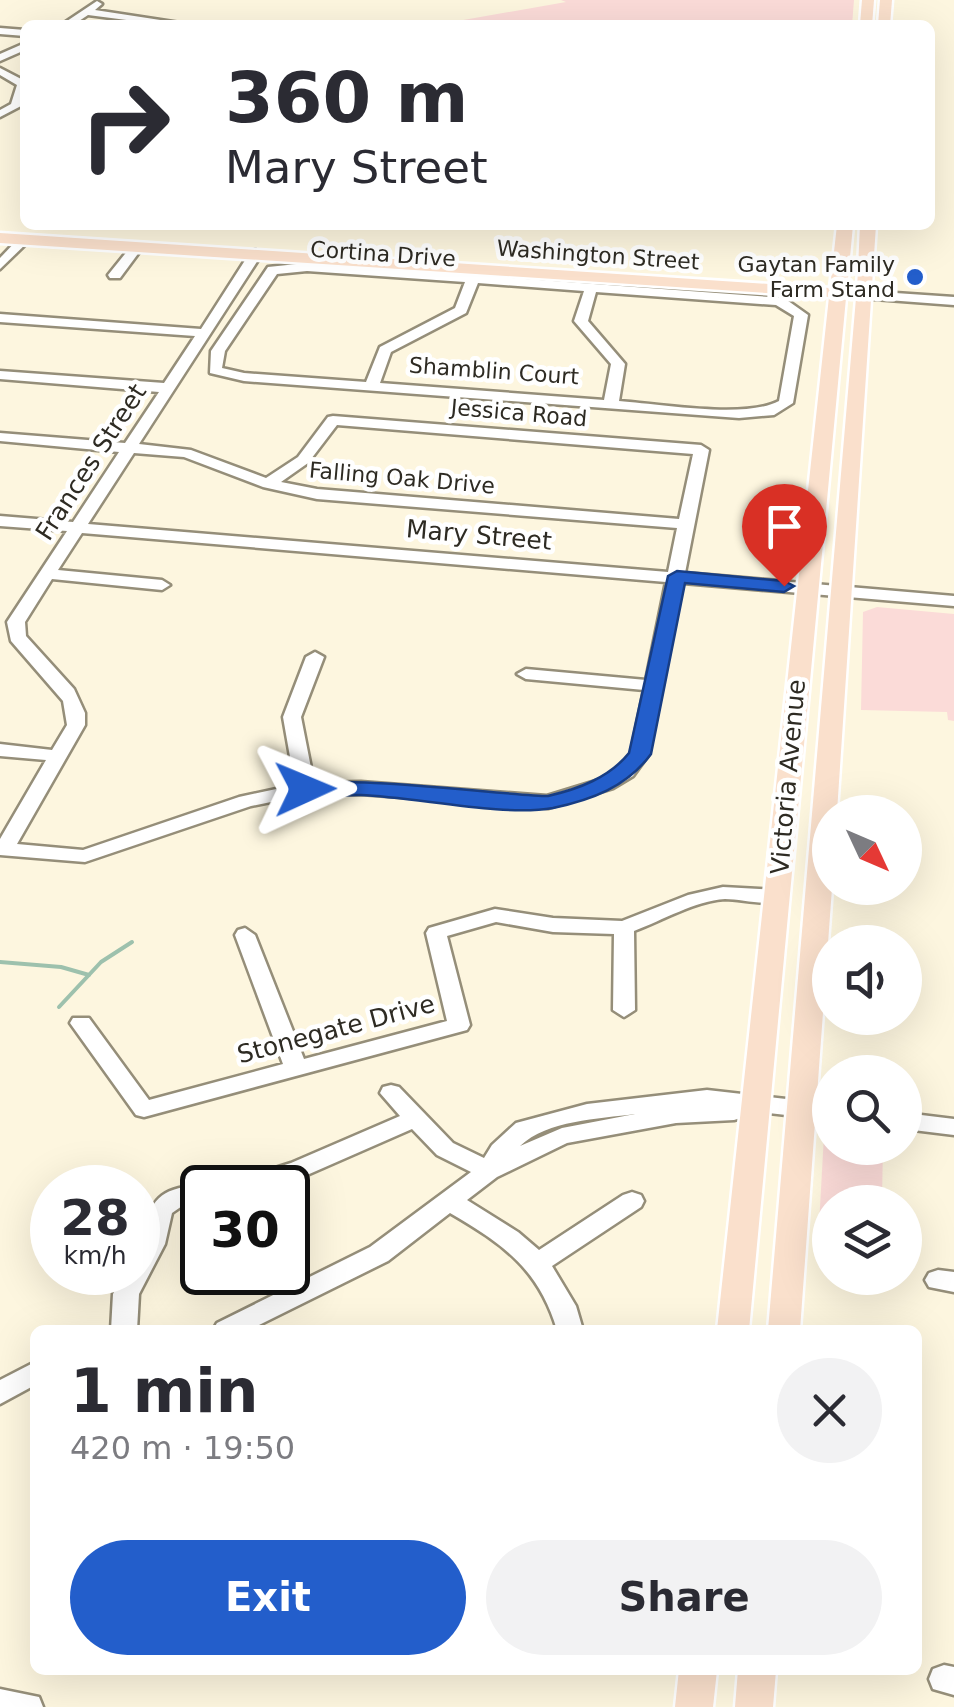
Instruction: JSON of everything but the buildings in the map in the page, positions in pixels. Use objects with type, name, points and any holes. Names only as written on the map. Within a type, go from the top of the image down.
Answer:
[{"type":"main road","name":"Victoria Avenue","points":[[734,1325],[844,230]]},
{"type":"main road","name":"Victoria Avenue","points":[[784,1325],[866,295],[868,230]]},
{"type":"main road","name":"Washington Street","points":[[0,238],[256,254],[536,280],[866,295]]},
{"type":"main road","points":[[694,1707],[697,1675]]},
{"type":"main road","points":[[754,1707],[757,1675]]},
{"type":"street","points":[[74,20],[102,0]]},
{"type":"street","points":[[88,12],[150,20]]},
{"type":"street","points":[[0,114],[16,106],[20,95]]},
{"type":"street","points":[[0,265],[24,240]]},
{"type":"street","points":[[115,276],[137,247]]},
{"type":"street","name":"Frances Street","points":[[2,849],[76,724],[79,712],[72,698],[17,637],[16,622],[256,254]]},
{"type":"street","name":"Cortina Drive","points":[[215,370],[218,351],[273,270],[306,267],[472,282],[536,280],[591,288],[763,298],[789,305],[800,315],[786,402],[769,412]]},
{"type":"street","points":[[372,384],[385,350],[461,310],[472,282]]},
{"type":"street","points":[[591,288],[581,322],[618,364],[611,402]]},
{"type":"street","name":"Washington Street","points":[[866,295],[954,302]]},
{"type":"street","points":[[0,318],[204,334]]},
{"type":"street","name":"Shamblin Court","points":[[215,370],[244,376],[739,414],[769,412]]},
{"type":"street","points":[[0,375],[169,388]]},
{"type":"street","name":"Jessica Road","points":[[268,484],[303,460],[333,420],[702,450],[687,524]]},
{"type":"street","name":"Falling Oak Drive","points":[[0,436],[206,458],[268,484],[317,494],[687,524]]},
{"type":"street","name":"Mary Street","points":[[0,520],[954,602]]},
{"type":"street","points":[[2,849],[85,856],[246,801],[305,789],[361,788],[522,802],[548,802],[584,794],[626,772],[640,754],[687,524]]},
{"type":"street","points":[[48,574],[162,585]]},
{"type":"street","points":[[305,789],[292,717],[314,657]]},
{"type":"street","points":[[526,674],[655,686]]},
{"type":"street","points":[[0,750],[58,756]]},
{"type":"street","name":"Stonegate Drive","points":[[82,1023],[144,1110],[459,1025],[436,933],[495,915],[553,926],[624,928],[695,899],[723,893],[777,896]]},
{"type":"street","points":[[624,928],[624,1010]]},
{"type":"street","points":[[245,934],[296,1068]]},
{"type":"street","points":[[391,1093],[444,1149],[489,1171]]},
{"type":"street","points":[[236,1325],[379,1254],[489,1171],[562,1136],[676,1115],[734,1112],[756,1105],[812,1110]]},
{"type":"street","points":[[308,1165],[414,1119]]},
{"type":"street","points":[[922,1123],[954,1127]]},
{"type":"street","points":[[124,1325],[126,1294],[152,1244],[161,1209],[180,1196]]},
{"type":"street","points":[[539,1262],[632,1201]]},
{"type":"street","points":[[451,1202],[500,1231],[539,1262],[565,1308],[569,1325]]},
{"type":"street","points":[[0,1393],[30,1375]]},
{"type":"street","points":[[0,1703],[28,1707]]},
{"type":"shaded area","points":[[561,0],[854,0],[852,20],[463,20],[566,2]]},
{"type":"shaded area","points":[[877,607],[954,614],[954,721],[948,720],[947,712],[861,710],[863,612]]},
{"type":"shaded area","points":[[822,1165],[883,1165],[882,1185],[821,1185]]},
{"type":"waterway","points":[[89,975],[132,942]]},
{"type":"waterway","points":[[0,962],[61,967],[89,975]]},
{"type":"waterway","points":[[59,1007],[89,975]]},
{"type":"place","name":"Gaytan Family Farm Stand","points":[[915,277]]},
{"type":"route","points":[[305,789],[361,788],[522,802],[548,802],[584,794],[626,772],[640,754],[677,576],[784,586]]}]
